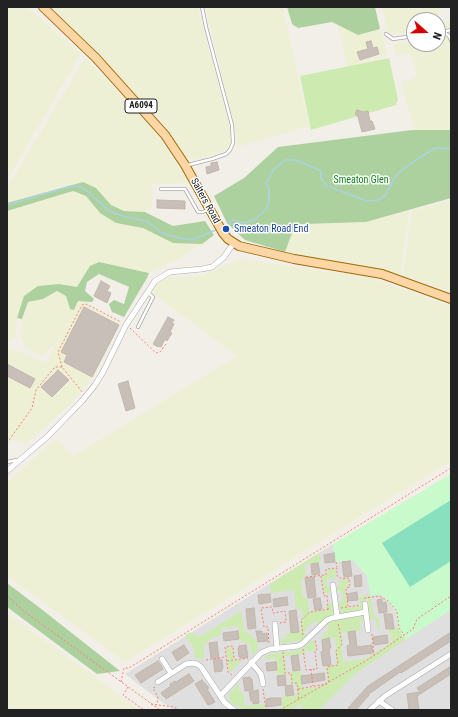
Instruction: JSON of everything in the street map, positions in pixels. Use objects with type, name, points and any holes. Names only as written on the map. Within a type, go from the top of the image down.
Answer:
[{"type":"main road","name":"Salters Road","points":[[44,7],[96,58],[165,135],[185,165],[223,233],[234,243],[239,246],[294,259],[382,274],[451,299]]},
{"type":"street","points":[[7,471],[47,437],[86,396],[102,372],[126,325],[146,292],[155,281],[170,272],[212,267],[223,258],[234,243]]},
{"type":"street","points":[[333,585],[337,616]]},
{"type":"street","points":[[365,604],[368,630]]},
{"type":"street","points":[[220,696],[260,653],[270,649],[298,646],[327,620],[337,616],[366,612]]},
{"type":"street","points":[[275,624],[280,648]]},
{"type":"street","points":[[370,710],[379,700],[451,654]]},
{"type":"street","points":[[162,659],[171,673]]},
{"type":"street","points":[[251,662],[261,674],[262,684]]},
{"type":"street","points":[[158,682],[189,663],[197,664],[201,667],[225,703],[234,710]]},
{"type":"street","points":[[379,700],[392,710]]},
{"type":"lane","points":[[185,165],[212,159],[226,154],[230,150],[233,143],[232,125],[202,7]]},
{"type":"lane","points":[[386,34],[392,39],[406,37]]},
{"type":"lane","points":[[160,189],[185,189],[198,212],[203,212],[209,209]]},
{"type":"lane","points":[[138,327],[153,297],[146,292]]},
{"type":"lane","points":[[7,462],[20,460]]},
{"type":"path","points":[[86,396],[62,367],[58,352],[82,305],[86,304],[126,325],[156,353],[160,352],[166,344]]},
{"type":"path","points":[[7,443],[32,408],[36,390],[56,367],[62,367]]},
{"type":"path","points":[[121,682],[124,668],[128,668],[451,468]]},
{"type":"path","points":[[336,562],[337,568]]},
{"type":"path","points":[[321,575],[324,596],[327,595],[328,610]]},
{"type":"path","points":[[7,596],[25,612],[160,710]]},
{"type":"path","points":[[365,604],[365,598],[379,596],[387,600],[397,611],[399,628],[404,635]]},
{"type":"path","points":[[280,710],[328,684],[374,656],[413,629],[417,619],[451,596]]},
{"type":"path","points":[[328,684],[327,667],[338,665],[336,651],[342,644],[337,616]]},
{"type":"path","points":[[368,630],[371,631],[374,656]]},
{"type":"path","points":[[302,644],[306,670],[317,668],[315,651],[317,650],[316,640],[311,635]]},
{"type":"path","points":[[234,660],[233,646],[225,647],[228,672],[236,678]]},
{"type":"path","points":[[280,648],[285,674],[291,673],[292,683],[297,683],[299,700]]},
{"type":"path","points":[[206,660],[226,657]]},
{"type":"path","points":[[226,661],[248,658],[251,662]]},
{"type":"path","points":[[311,669],[313,686]]},
{"type":"path","points":[[157,704],[158,697],[154,688],[158,685],[158,682]]},
{"type":"path","points":[[262,684],[266,710]]},
{"type":"path","points":[[298,689],[328,684]]},
{"type":"path","points":[[128,687],[123,695],[144,710]]},
{"type":"path","points":[[150,704],[174,707],[179,710]]},
{"type":"shaded area","points":[[333,544],[353,559],[396,612],[398,628],[451,610],[451,710],[175,710],[163,703],[125,674]]},
{"type":"green space","points":[[7,7],[27,7],[81,54],[7,180]]},
{"type":"green space","points":[[51,7],[198,7],[231,133],[232,138],[228,148],[219,153],[194,160],[191,158],[186,158],[165,126],[114,71]]},
{"type":"green space","points":[[205,7],[283,7],[309,126],[237,147],[236,133]]},
{"type":"green space","points":[[287,7],[375,7],[380,29],[358,35],[332,22],[298,28],[292,24]]},
{"type":"green space","points":[[382,7],[442,7],[439,12],[406,12],[406,33],[393,35],[388,31]]},
{"type":"green space","points":[[451,20],[451,50],[446,41],[446,22]]},
{"type":"green space","points":[[338,25],[358,35],[380,29],[388,55],[347,67]]},
{"type":"green space","points":[[406,42],[406,52],[446,52],[446,44],[451,53],[451,130],[414,130],[401,82],[413,79],[417,75],[410,53],[396,56],[393,44]]},
{"type":"green space","points":[[85,58],[155,131],[190,183],[152,184],[152,209],[145,212],[125,211],[111,205],[96,188],[83,182],[7,203],[7,188]]},
{"type":"green space","points":[[389,58],[398,99],[396,105],[311,130],[300,76]]},
{"type":"green space","name":"Smeaton Glen","points":[[412,130],[451,130],[451,198],[366,222],[295,225],[285,252],[245,240],[227,223],[214,196],[244,178],[278,147]]},
{"type":"green space","points":[[83,182],[96,188],[111,205],[124,211],[145,212],[173,226],[205,221],[214,235],[202,244],[173,243],[143,228],[116,223],[100,213],[86,196],[73,191],[7,211],[7,203]]},
{"type":"green space","points":[[73,191],[86,196],[100,213],[116,223],[143,228],[173,243],[202,244],[178,259],[149,273],[99,262],[90,266],[77,287],[59,284],[38,286],[17,318],[16,337],[7,343],[7,211]]},
{"type":"green space","points":[[451,200],[451,292],[403,276],[412,211]]},
{"type":"green space","points":[[409,211],[400,276],[374,267],[324,260],[285,252],[295,225],[366,222]]},
{"type":"green space","points":[[240,259],[372,278],[451,307],[451,461],[125,662],[7,576],[7,483],[56,438],[73,456],[237,356],[151,292],[164,278],[202,276]]},
{"type":"green space","points":[[99,262],[149,273],[124,317],[112,312],[109,304],[114,300],[124,304],[129,287],[99,274],[87,282],[85,291],[94,299],[92,302],[78,301],[74,310],[70,309],[66,296],[57,291],[43,299],[28,302],[22,319],[17,318],[24,296],[38,286],[59,284],[77,287],[90,266]]},
{"type":"green space","points":[[58,291],[66,296],[74,310],[79,300],[121,323],[94,377],[69,406],[26,444],[7,438],[7,348],[47,362],[57,342],[41,357],[26,348],[20,336],[22,319],[28,302],[43,299]]},
{"type":"green space","points":[[451,474],[451,610],[405,640],[398,628],[396,612],[382,595],[370,595],[367,576],[353,560],[335,562],[333,544]]},
{"type":"green space","points":[[451,500],[451,561],[410,587],[382,543]]},
{"type":"green space","points":[[319,553],[321,562],[305,565],[306,576],[301,581],[303,597],[308,599],[309,612],[327,610],[327,604],[332,603],[334,611],[332,615],[318,624],[315,621],[303,632],[307,636],[302,640],[282,644],[280,639],[286,638],[286,633],[301,631],[301,620],[303,618],[302,610],[296,609],[294,590],[271,593],[270,584]]},
{"type":"green space","points":[[336,569],[336,578],[327,579],[326,586],[329,587],[331,591],[326,593],[327,595],[324,594],[322,576],[327,576],[327,570]]},
{"type":"green space","points":[[348,579],[349,586],[345,587],[348,608],[360,606],[359,597],[370,595],[374,617],[378,617],[380,628],[377,629],[376,620],[370,619],[368,599],[363,600],[363,607],[360,611],[341,612],[338,602],[343,601],[342,591],[338,591],[336,588],[340,585],[339,580]]},
{"type":"green space","points":[[7,583],[120,671],[97,674],[7,607]]},
{"type":"green space","points":[[241,611],[244,630],[257,641],[258,650],[252,656],[250,644],[240,640],[238,626],[221,628],[221,635],[210,639],[204,644],[204,661],[200,658],[195,658],[194,649],[185,635],[189,633],[200,637]]},
{"type":"green space","points":[[7,613],[140,710],[7,710]]},
{"type":"green space","points":[[363,616],[365,621],[360,622],[361,630],[341,633],[343,662],[368,658],[392,642],[389,629],[398,628],[405,640],[355,674],[319,710],[305,710],[299,705],[291,710],[279,710],[282,708],[282,697],[298,695],[296,683],[291,684],[290,674],[292,671],[300,670],[303,689],[322,686],[328,682],[326,667],[337,665],[335,638],[320,639],[328,630],[328,622]]},
{"type":"green space","points":[[311,641],[315,641],[316,650],[305,651],[303,654],[284,656],[287,674],[277,675],[276,658],[265,659],[265,656],[272,654],[304,648]]},
{"type":"green space","points":[[232,647],[234,660],[242,660],[231,672],[229,670],[226,648]]},
{"type":"green space","points":[[238,683],[240,693],[243,692],[245,706],[264,704],[265,710],[247,710],[230,703],[228,696]]},
{"type":"building","points":[[371,41],[373,48],[377,47],[379,54],[360,60],[357,52],[368,49],[366,42]]},
{"type":"building","points":[[357,110],[363,112],[368,111],[370,121],[372,121],[375,129],[362,132],[358,117],[355,114]]},
{"type":"building","points":[[217,162],[219,170],[207,174],[206,167],[211,166],[211,163]]},
{"type":"building","points":[[157,200],[185,201],[185,209],[157,208]]},
{"type":"building","points":[[101,281],[110,286],[107,291],[111,293],[107,303],[94,296]]},
{"type":"building","points":[[84,307],[119,325],[92,377],[64,362],[67,355],[61,352]]},
{"type":"building","points":[[168,317],[174,320],[172,323],[174,324],[170,332],[172,333],[167,341],[165,339],[161,347],[158,347],[153,344]]},
{"type":"building","points":[[7,364],[35,379],[30,388],[7,376]]},
{"type":"building","points":[[58,370],[69,380],[52,397],[41,387]]},
{"type":"building","points":[[128,381],[135,408],[126,411],[118,384]]},
{"type":"building","points":[[334,553],[335,562],[325,563],[324,555]]},
{"type":"building","points":[[350,561],[352,576],[344,577],[342,562]]},
{"type":"building","points":[[318,563],[320,574],[312,575],[311,564]]},
{"type":"building","points":[[361,575],[362,586],[355,587],[354,576]]},
{"type":"building","points":[[314,577],[316,597],[308,598],[305,578]]},
{"type":"building","points":[[357,592],[358,600],[348,601],[347,594]]},
{"type":"building","points":[[270,594],[271,602],[259,604],[258,595]]},
{"type":"building","points":[[287,597],[288,605],[274,607],[273,599]]},
{"type":"building","points":[[320,598],[322,609],[315,610],[313,599]]},
{"type":"building","points":[[382,599],[382,603],[386,602],[387,612],[379,613],[377,600]]},
{"type":"building","points":[[254,608],[256,628],[248,629],[246,609]]},
{"type":"building","points":[[296,610],[299,632],[291,633],[289,611]]},
{"type":"building","points":[[384,614],[392,614],[394,629],[386,629]]},
{"type":"building","points":[[238,631],[239,639],[224,641],[223,633]]},
{"type":"building","points":[[256,631],[262,631],[262,634],[267,633],[268,641],[258,642]]},
{"type":"building","points":[[355,631],[357,647],[372,645],[373,653],[348,656],[347,646],[350,645],[348,632]]},
{"type":"building","points":[[451,632],[451,641],[401,673],[400,672],[369,694],[356,710],[350,710],[348,708],[368,686]]},
{"type":"building","points":[[387,635],[388,643],[374,645],[373,637]]},
{"type":"building","points":[[329,638],[331,648],[329,648],[331,665],[323,666],[321,652],[323,651],[322,640]]},
{"type":"building","points":[[217,642],[219,659],[222,660],[223,668],[222,671],[215,672],[209,643]]},
{"type":"building","points":[[184,645],[189,653],[177,661],[172,652]]},
{"type":"building","points":[[246,645],[248,657],[241,658],[240,656],[239,657],[238,648],[239,646]]},
{"type":"building","points":[[298,655],[300,670],[293,671],[291,656]]},
{"type":"building","points":[[158,661],[163,669],[141,683],[135,675]]},
{"type":"building","points":[[276,662],[277,670],[267,671],[266,663]]},
{"type":"building","points":[[451,666],[451,674],[417,696],[419,710],[409,710],[407,694],[420,692],[417,688]]},
{"type":"building","points":[[324,673],[325,680],[302,684],[301,676]]},
{"type":"building","points":[[189,674],[194,681],[166,699],[165,696],[164,697],[161,693],[171,686],[170,684]]},
{"type":"building","points":[[285,675],[286,685],[278,686],[277,676]]},
{"type":"building","points":[[250,677],[250,679],[252,679],[253,690],[245,691],[243,678]]},
{"type":"building","points":[[202,680],[209,688],[207,689],[215,702],[208,705],[195,684]]},
{"type":"building","points":[[292,685],[294,695],[286,696],[285,686]]},
{"type":"building","points":[[258,690],[259,703],[253,704],[249,692]]},
{"type":"building","points":[[281,698],[281,705],[266,707],[266,699]]},
{"type":"waterway","points":[[223,227],[233,220],[243,223],[254,220],[266,210],[269,201],[269,189],[266,183],[274,169],[285,160],[296,160],[321,171],[321,179],[327,186],[367,201],[378,200],[386,195],[398,173],[435,148],[451,149]]},
{"type":"waterway","points":[[7,205],[71,186],[82,187],[109,211],[126,217],[147,221],[162,233],[178,238],[192,240],[218,229]]},
{"type":"place","name":"Smeaton Road End","points":[[226,229]]}]
